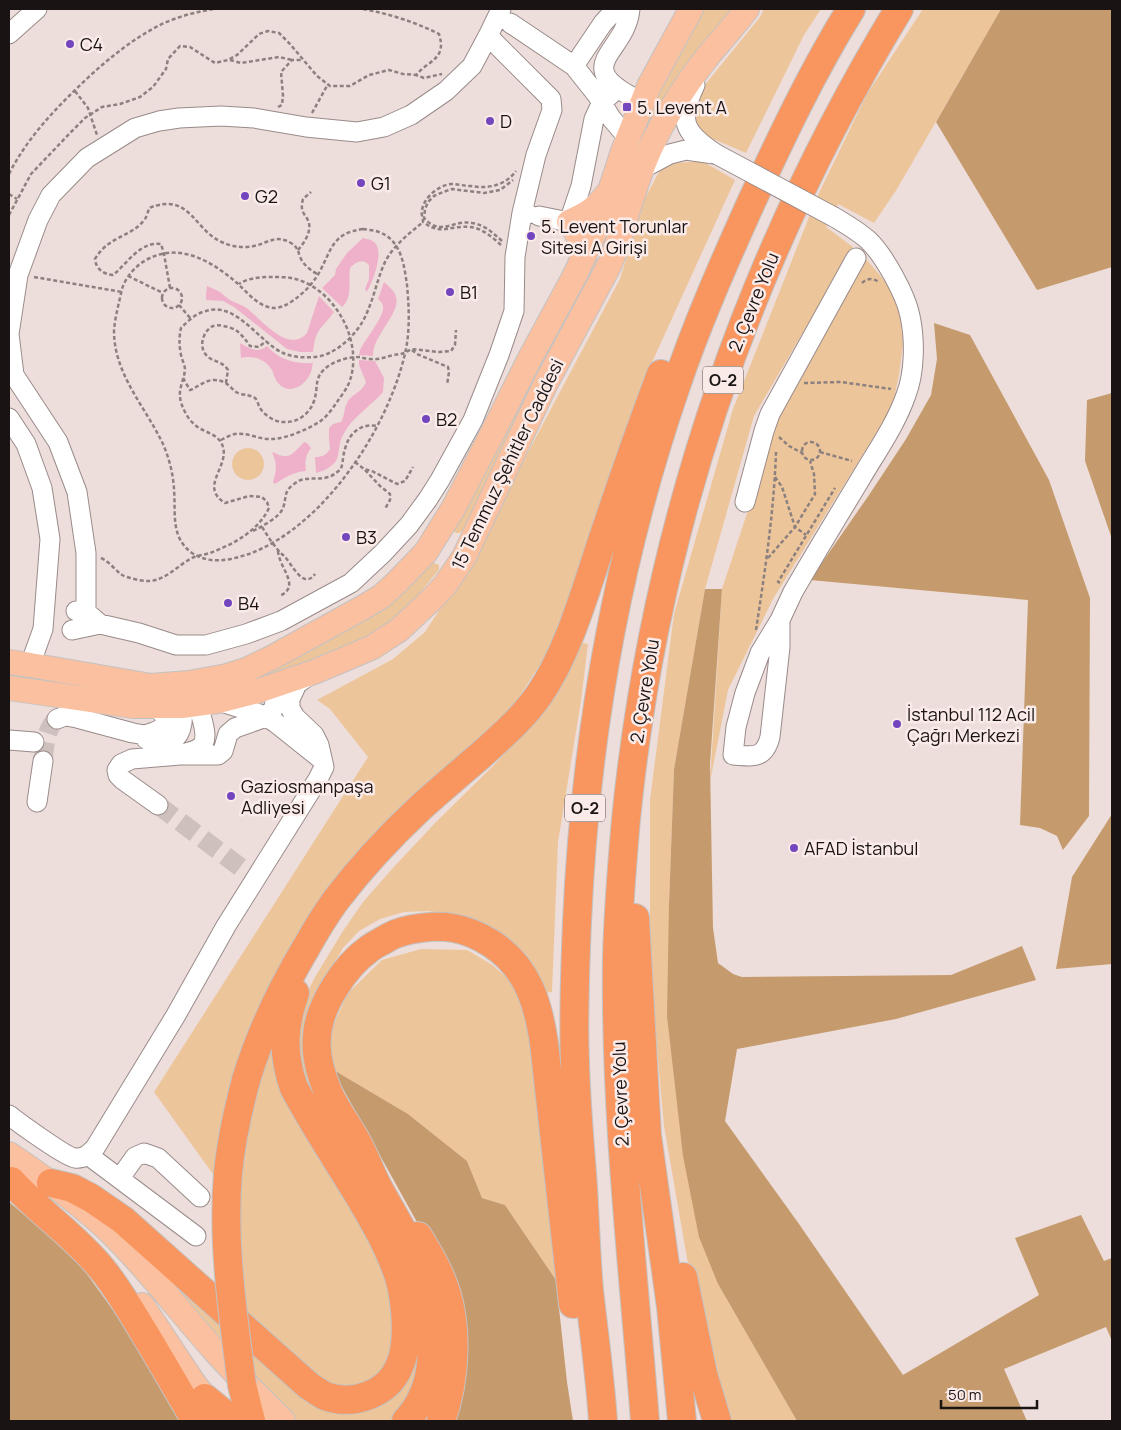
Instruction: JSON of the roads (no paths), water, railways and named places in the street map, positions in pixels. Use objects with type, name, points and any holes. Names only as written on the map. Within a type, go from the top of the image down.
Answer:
[{"type":"highway","name":"O-2","points":[[603,1419],[589,1287],[575,1060],[576,956],[582,842],[587,790],[613,615],[644,490],[675,387],[716,282],[796,107],[851,9]]},
{"type":"highway","name":"2. Çevre Yolu","points":[[645,1421],[628,1229],[618,1060],[617,957],[630,780],[648,657],[679,522],[706,428],[743,324],[790,214],[840,112],[899,9]]},
{"type":"highway","points":[[251,1421],[242,1385],[229,1273],[226,1203],[232,1142],[238,1112],[246,1080],[263,1032],[287,980],[336,900],[384,845],[420,808],[503,736],[540,694],[553,672],[567,641],[624,474],[684,316],[714,257],[743,221]]},
{"type":"highway","points":[[630,780],[633,811],[635,915],[647,1135],[671,1307],[682,1421]]},
{"type":"highway","points":[[51,1183],[72,1188],[91,1198],[123,1220],[303,1380],[323,1395],[335,1399],[349,1400],[376,1392],[385,1386],[399,1368],[405,1342],[405,1313],[399,1279],[383,1237],[294,1088],[288,1069],[285,1049],[287,1019],[302,975],[359,873]]},
{"type":"highway","points":[[406,1421],[421,1400],[431,1369],[432,1336],[429,1318],[421,1284],[406,1239],[367,1166],[362,1152],[328,1092],[321,1072],[316,1036],[320,1016],[331,992],[347,970],[368,949],[393,935],[412,929],[435,927],[453,928],[470,933],[492,944],[510,958],[522,973],[535,1000],[541,1021],[544,1043],[578,1344],[584,1374],[603,1419]]},
{"type":"highway","points":[[643,1076],[659,1140],[703,1374],[717,1421]]},
{"type":"highway","points":[[362,1152],[371,1161],[401,1208],[440,1275],[445,1288],[453,1334],[453,1356],[451,1380],[441,1421]]},
{"type":"highway","points":[[10,1180],[101,1267],[126,1302],[155,1350],[200,1410],[232,1421]]},
{"type":"highway","points":[[242,1385],[241,1398],[244,1421]]},
{"type":"main road","name":"15 Temmuz Şehitler Caddesi","points":[[20,664],[151,686],[189,683],[227,676],[246,670],[273,657],[362,608],[382,596],[392,587],[419,560],[434,540],[489,441],[529,360],[575,275],[599,224],[648,86],[690,9]]},
{"type":"main road","name":"15 Temmuz Şehitler Caddesi","points":[[9,688],[133,706],[157,707],[199,704],[258,691],[314,672],[373,647],[399,630],[445,585],[464,557],[546,383],[610,264],[642,169],[662,126],[684,89],[708,56],[747,9]]},
{"type":"main road","points":[[585,254],[583,242],[579,234],[569,222],[589,213],[600,203],[610,189]]},
{"type":"main road","points":[[443,524],[444,530],[451,539],[457,541],[466,540],[475,535]]},
{"type":"main road","points":[[419,560],[438,556],[445,560],[448,567],[448,575],[445,585]]},
{"type":"main road","points":[[9,1154],[79,1204],[128,1251],[214,1351],[282,1421]]},
{"type":"main road","points":[[200,1410],[224,1421]]},
{"type":"street","points":[[9,34],[38,9]]},
{"type":"street","points":[[574,66],[616,9]]},
{"type":"street","points":[[630,9],[630,17],[625,29],[608,54],[603,69],[606,76],[618,88],[642,102]]},
{"type":"street","points":[[40,636],[66,631],[82,614],[86,553],[77,492],[58,442],[11,373],[9,334],[18,275],[38,220],[52,195],[88,158],[135,128],[179,118],[221,116],[254,118],[306,127],[358,132],[384,127],[411,115],[446,92],[472,66],[488,36],[505,16],[574,66],[602,102],[611,118],[628,138]]},
{"type":"street","points":[[45,607],[82,614],[176,645],[206,645],[246,634],[281,621],[351,583],[409,525],[440,480],[473,420],[499,355],[514,311],[512,261],[530,214],[534,155],[552,110],[551,99],[488,36]]},
{"type":"street","points":[[708,56],[688,101],[685,118],[691,133],[701,144],[716,154],[834,217],[869,241],[897,282],[910,315],[913,348],[912,373],[907,394],[893,425],[793,592],[780,620],[760,653],[745,693],[736,727],[733,755],[755,756],[762,753],[768,746],[780,648],[780,620]]},
{"type":"street","points":[[530,214],[569,222],[581,186],[594,120],[602,102],[618,88]]},
{"type":"street","points":[[642,169],[670,154],[686,150],[716,154]]},
{"type":"street","points":[[745,502],[770,414],[856,258]]},
{"type":"street","points":[[9,418],[26,444],[42,488],[50,539],[43,629],[20,664]]},
{"type":"street","points":[[9,1115],[64,1153],[75,1158],[87,1156],[95,1148],[176,1015],[226,926],[250,874],[318,779],[324,767],[319,745],[314,736],[295,717],[290,708],[290,699],[297,684],[314,672]]},
{"type":"street","points":[[158,805],[122,780],[117,770],[121,764],[132,758],[218,755],[223,751],[228,734],[235,728],[266,718],[272,712],[280,690],[286,681]]},
{"type":"street","points":[[199,704],[263,715],[321,758]]},
{"type":"street","points":[[133,733],[160,744],[167,744],[180,731],[183,719],[199,704]]},
{"type":"street","points":[[180,755],[199,748],[204,743],[205,732],[199,704]]},
{"type":"street","points":[[57,719],[65,716],[77,718],[145,735],[163,728],[166,721],[157,707]]},
{"type":"street","points":[[9,740],[34,742]]},
{"type":"street","points":[[37,802],[43,761]]},
{"type":"street","points":[[120,1178],[135,1157],[144,1153],[158,1158],[200,1197]]},
{"type":"street","points":[[88,1155],[196,1236]]},
{"type":"tunnel","points":[[43,761],[48,733],[57,719]]},
{"type":"tunnel","points":[[158,805],[244,870]]},
{"type":"place","name":"C4","points":[[70,44]]},
{"type":"place","name":"5. Levent A","points":[[627,107]]},
{"type":"place","name":"D","points":[[490,121]]},
{"type":"place","name":"G1","points":[[361,183]]},
{"type":"place","name":"G2","points":[[245,196]]},
{"type":"place","name":"5. Levent Torunlar Sitesi A Girişi","points":[[531,236]]},
{"type":"place","name":"B1","points":[[450,292]]},
{"type":"place","name":"B2","points":[[426,419]]},
{"type":"place","name":"B3","points":[[346,537]]},
{"type":"place","name":"B4","points":[[228,603]]},
{"type":"place","name":"İstanbul 112 Acil Çağrı Merkezi","points":[[897,724]]},
{"type":"place","name":"Gaziosmanpaşa Adliyesi","points":[[231,796]]},
{"type":"place","name":"AFAD İstanbul","points":[[794,848]]}]
